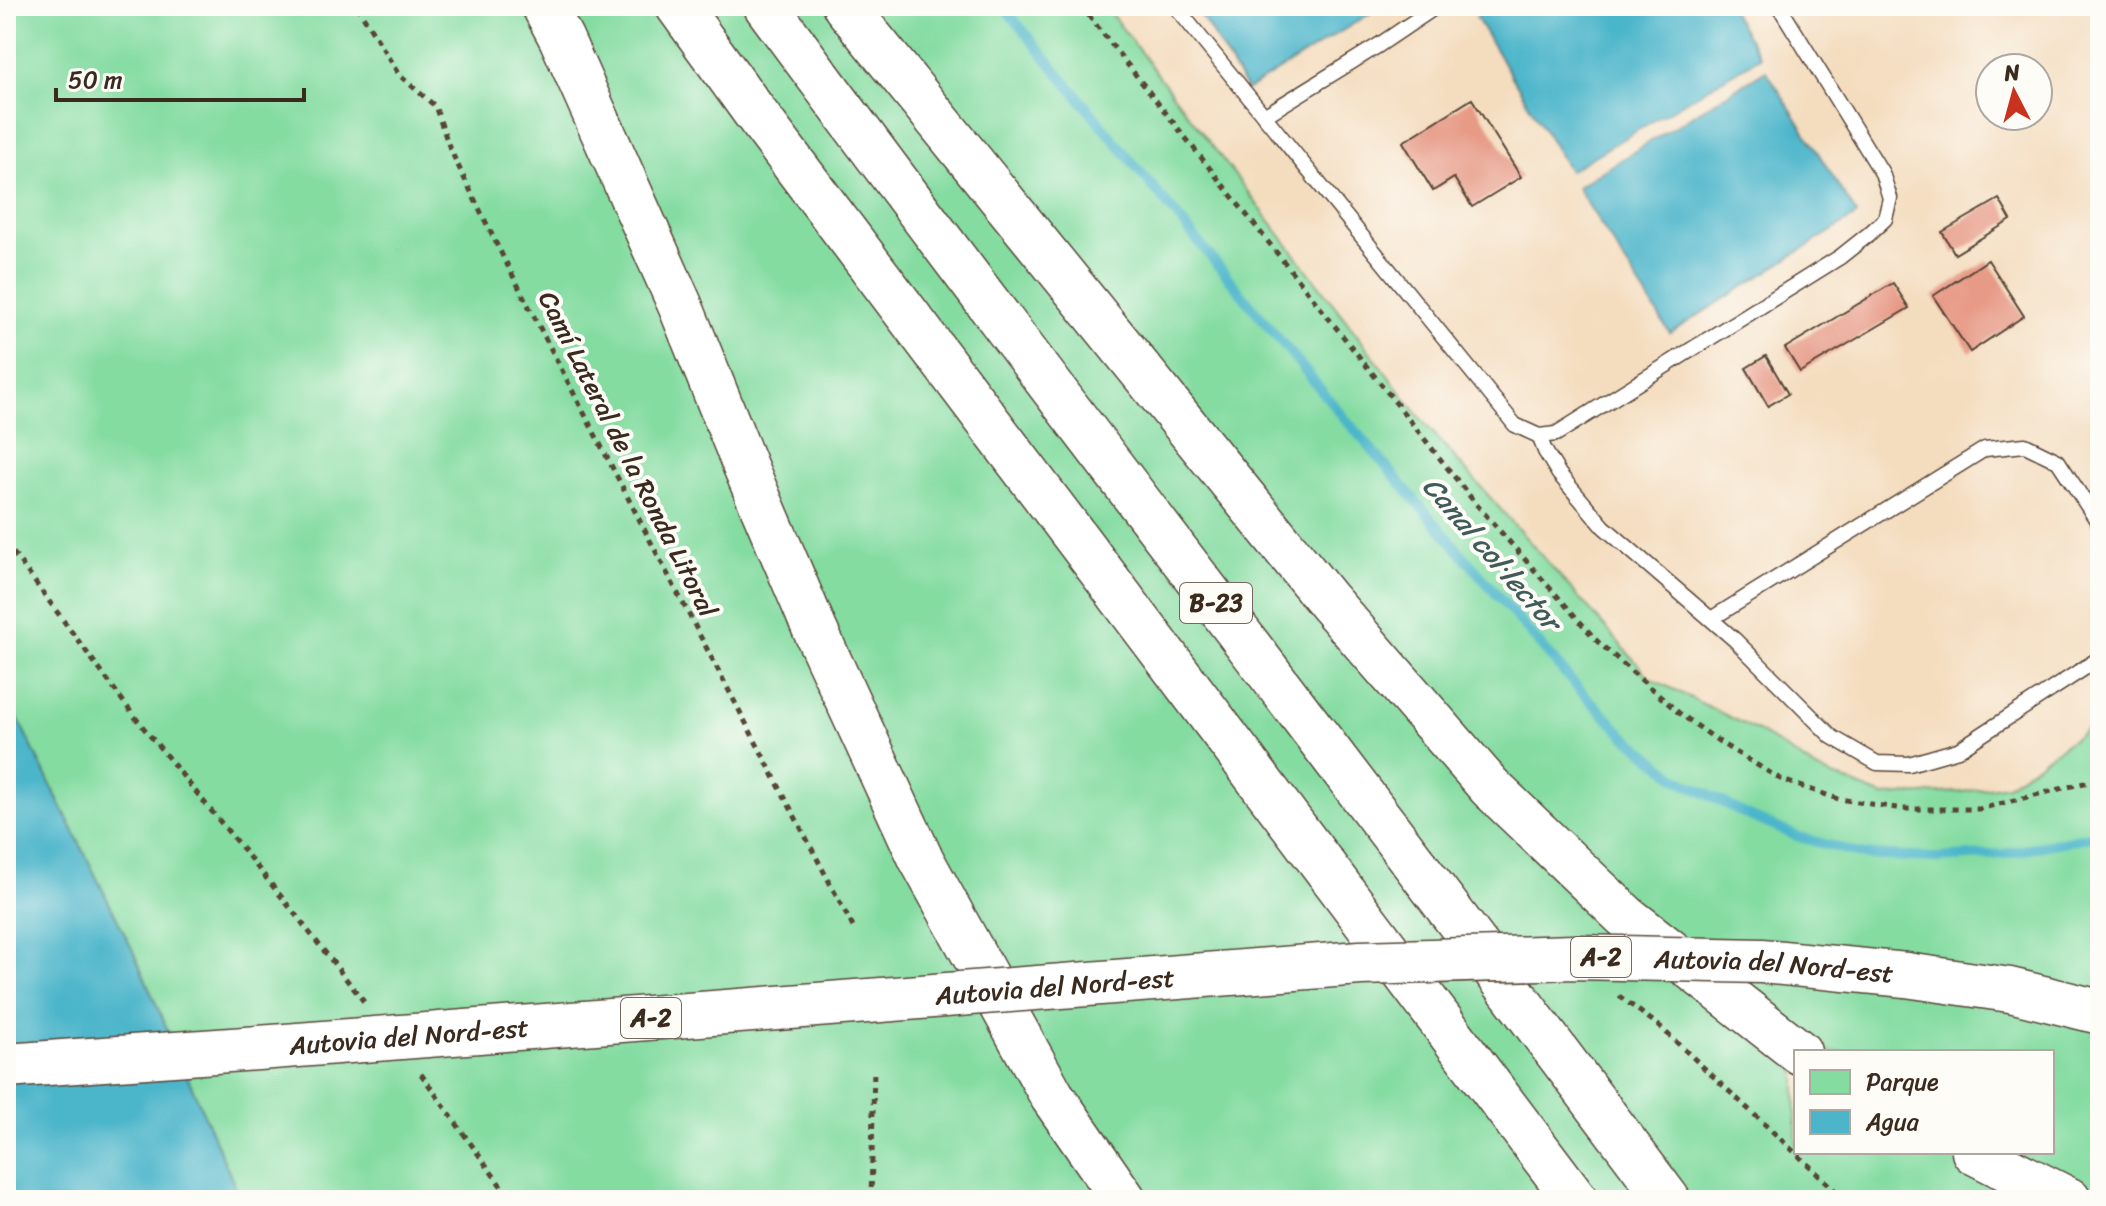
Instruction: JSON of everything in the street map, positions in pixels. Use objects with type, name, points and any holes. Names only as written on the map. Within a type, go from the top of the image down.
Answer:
[{"type":"highway","points":[[544,6],[680,305],[815,630],[920,857],[1052,1096],[1124,1200]]},
{"type":"highway","name":"B-23","points":[[678,6],[753,110],[1576,1200]]},
{"type":"highway","name":"B-23","points":[[766,6],[1668,1200]]},
{"type":"highway","points":[[845,6],[1328,601],[1490,787],[1625,916],[1796,1050]]},
{"type":"highway","name":"Autovia del Nord-est","points":[[6,1066],[1360,963],[1575,957],[1762,961],[1906,975],[2010,990],[2100,1012]]},
{"type":"highway","points":[[1978,1154],[2069,1200]]},
{"type":"lane","points":[[1175,6],[1515,425],[1539,436],[1556,434],[1826,266],[1885,219],[1890,198],[1882,173],[1779,6]]},
{"type":"lane","points":[[1264,116],[1437,6]]},
{"type":"lane","points":[[1539,436],[1559,474],[1604,527],[1735,640],[1832,737],[1877,763],[1909,764],[1958,750],[2100,658]]},
{"type":"lane","points":[[1711,619],[1985,449],[2025,445],[2058,461],[2100,525]]},
{"type":"path","name":"Camí Lateral de la Ronda Litoral","points":[[357,6],[399,75],[435,106],[450,149],[497,245],[854,929]]},
{"type":"path","points":[[1081,6],[1476,504],[1597,641],[1679,713],[1782,780],[1839,799],[1903,809],[1979,809],[2100,781]]},
{"type":"path","points":[[6,543],[134,716],[352,988]]},
{"type":"path","points":[[1615,993],[1658,1025],[1794,1152]]},
{"type":"path","points":[[871,1200],[874,1068]]},
{"type":"path","points":[[431,1087],[511,1200]]},
{"type":"path","points":[[1797,1154],[1843,1200]]},
{"type":"green space","points":[[6,6],[1105,6],[1426,425],[1650,678],[1758,731],[1818,770],[1883,796],[1961,792],[2007,785],[2100,720],[2100,1200],[241,1200],[133,951],[6,695]]},
{"type":"water","points":[[1195,6],[1382,6],[1247,90]]},
{"type":"water","points":[[1495,6],[1729,6],[1760,57],[1569,171],[1476,17]]},
{"type":"water","points":[[1766,70],[1857,215],[1670,333],[1577,187]]},
{"type":"water","points":[[6,695],[133,951],[241,1200],[6,1200]]},
{"type":"building","points":[[1472,99],[1521,177],[1472,207],[1454,178],[1433,191],[1403,142]]},
{"type":"building","points":[[1999,199],[2011,220],[1955,254],[1942,232]]},
{"type":"building","points":[[1988,260],[2024,316],[1970,352],[1933,296]]},
{"type":"building","points":[[1893,283],[1909,308],[1800,372],[1785,348]]},
{"type":"building","points":[[1766,356],[1788,394],[1768,406],[1746,368]]},
{"type":"waterway","name":"Canal col·lector","points":[[1003,6],[1341,414],[1573,683],[1625,736],[1678,779],[1747,815],[1799,837],[1865,855],[1935,858],[2004,854],[2100,834]]}]
